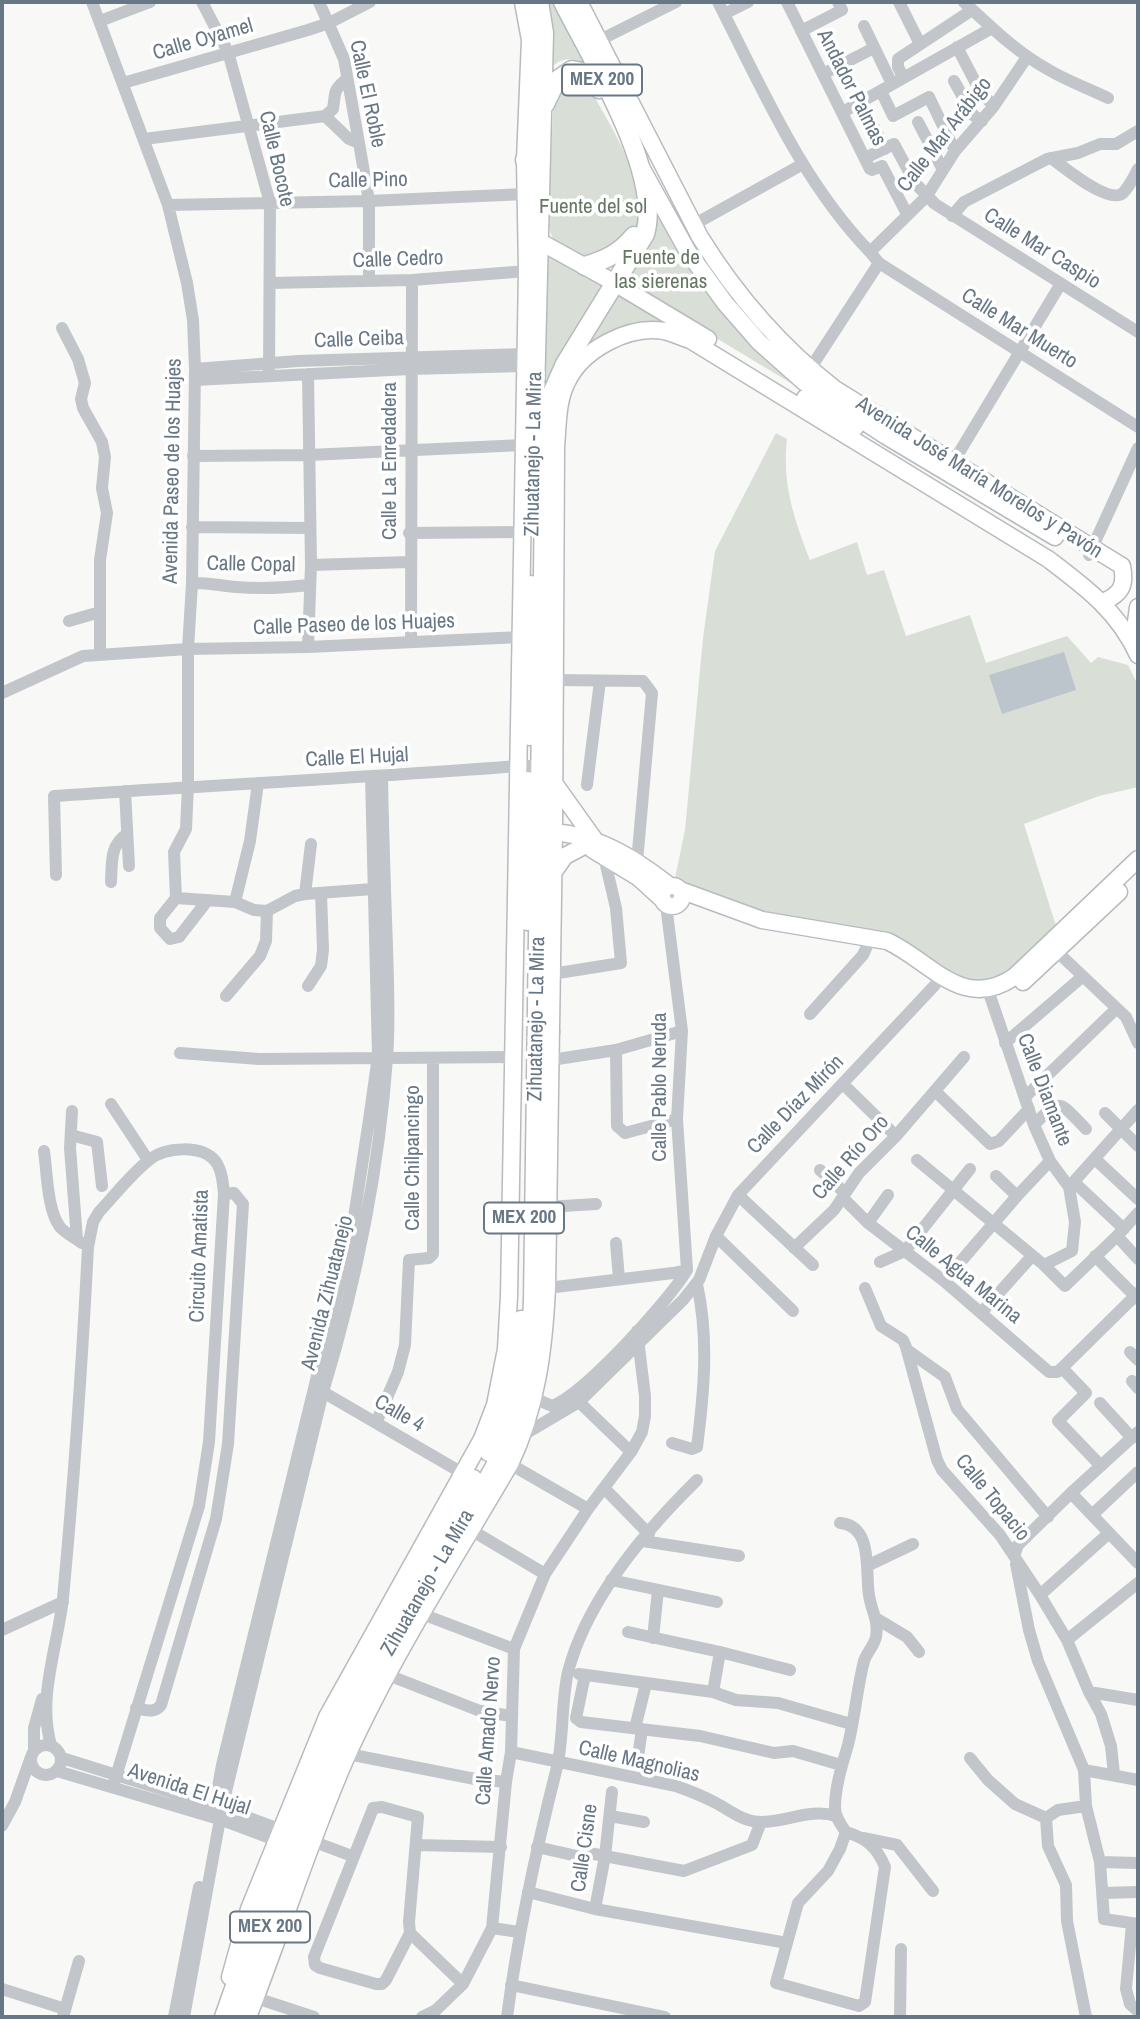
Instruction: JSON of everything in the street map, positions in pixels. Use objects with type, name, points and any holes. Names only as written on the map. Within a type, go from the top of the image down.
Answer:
[{"type":"highway","name":"Zihuatanejo - La Mira","points":[[539,2],[544,33],[542,113],[534,193],[537,240],[530,273],[524,688],[539,769]]},
{"type":"highway","name":"Zihuatanejo - La Mira","points":[[225,2017],[294,1841],[338,1719],[416,1566],[493,1446],[512,1390],[520,1339],[539,769],[545,425],[550,398],[565,364],[645,234],[649,220],[649,206],[630,139],[563,2]]},
{"type":"highway","points":[[542,113],[556,81],[567,72],[583,72],[598,86],[637,160]]},
{"type":"highway","points":[[630,139],[631,105]]},
{"type":"highway","points":[[525,160],[534,193]]},
{"type":"highway","points":[[585,266],[606,260],[624,248],[637,231],[649,206]]},
{"type":"highway","points":[[544,472],[556,500]]},
{"type":"highway","name":"Zihuatanejo - La Mira","points":[[239,2017],[294,1841],[379,1669],[494,1468],[514,1426],[530,1359],[543,1065],[535,837]]},
{"type":"highway","points":[[543,1065],[550,1032]]},
{"type":"main road","points":[[523,2],[530,40],[525,160]]},
{"type":"main road","points":[[579,2],[693,225],[720,269],[803,388]]},
{"type":"main road","points":[[637,160],[660,197],[688,252],[725,303],[803,388]]},
{"type":"main road","points":[[524,688],[521,532],[524,360],[534,193]]},
{"type":"main road","name":"Avenida José María Morelos y Pavón","points":[[537,240],[709,340],[954,461],[1090,551]]},
{"type":"main road","name":"Avenida José María Morelos y Pavón","points":[[535,837],[539,769],[554,680],[559,407],[567,382],[580,364],[596,349],[615,339],[639,332],[663,331],[803,388],[1086,587],[1121,623],[1136,649]]},
{"type":"main road","name":"Avenida José María Morelos y Pavón","points":[[889,430],[1090,551],[1130,567]]},
{"type":"main road","points":[[1102,602],[1118,595],[1130,567]]},
{"type":"main road","points":[[1136,649],[1138,607]]},
{"type":"main road","points":[[539,769],[590,844],[604,857],[671,897],[760,924],[900,947],[942,978],[989,995]]},
{"type":"main road","points":[[535,837],[590,844],[637,862],[671,897]]},
{"type":"main road","points":[[535,837],[553,873],[550,1032]]},
{"type":"main road","points":[[416,1566],[482,1439],[495,1405],[506,1349],[515,1057],[535,837]]},
{"type":"main road","points":[[553,873],[565,856],[590,844]]},
{"type":"main road","points":[[870,941],[902,957],[935,985],[962,997],[975,1000],[1007,993],[1022,983],[1052,947],[1138,859]]},
{"type":"main road","points":[[1052,947],[1138,873]]},
{"type":"main road","points":[[217,2017],[249,1909],[348,1754],[388,1675],[510,1464],[523,1435],[534,1398],[545,1335],[547,1206],[543,1065]]},
{"type":"main road","points":[[248,2017],[256,1998],[294,1841]]},
{"type":"street","name":"Avenida Paseo de los Huajes","points":[[92,2],[168,205],[187,283],[192,320],[195,374],[192,583],[188,649],[188,786],[186,829],[174,852],[176,898]]},
{"type":"street","points":[[100,21],[150,2]]},
{"type":"street","name":"Calle Bocote","points":[[202,2],[228,52],[270,203],[269,369]]},
{"type":"street","name":"Calle El Roble","points":[[319,2],[344,59],[369,201],[369,281]]},
{"type":"street","name":"Calle Oyamel","points":[[123,83],[329,23],[370,2]]},
{"type":"street","points":[[598,41],[676,2]]},
{"type":"street","points":[[718,2],[803,164],[839,217],[879,263],[803,388]]},
{"type":"street","points":[[724,14],[748,2]]},
{"type":"street","name":"Andador Palmas","points":[[787,2],[865,158],[872,170],[880,166],[884,169],[906,214]]},
{"type":"street","points":[[899,2],[920,44]]},
{"type":"street","points":[[801,30],[840,6]]},
{"type":"street","points":[[956,151],[929,97],[893,116],[892,84],[898,60],[968,6],[1027,57],[1050,71],[1108,98]]},
{"type":"street","points":[[864,26],[892,84]]},
{"type":"street","points":[[843,112],[992,29]]},
{"type":"street","points":[[957,47],[981,93],[994,106]]},
{"type":"street","points":[[823,74],[874,48]]},
{"type":"street","name":"Calle Mar Arábigo","points":[[870,252],[906,214],[930,201],[943,170],[994,106],[1027,57]]},
{"type":"street","points":[[144,139],[325,116],[333,109],[337,87],[347,79]]},
{"type":"street","points":[[954,82],[972,115],[982,121]]},
{"type":"street","name":"Calle Mar Caspio","points":[[861,102],[889,147],[930,201],[1138,332]]},
{"type":"street","points":[[325,116],[349,139],[359,143]]},
{"type":"street","points":[[918,122],[943,170]]},
{"type":"street","points":[[950,214],[964,202],[1023,170],[1051,158],[1078,153],[1100,144],[1116,144],[1138,131]]},
{"type":"street","points":[[865,158],[889,147]]},
{"type":"street","points":[[1051,158],[1100,192],[1118,195],[1124,192],[1138,169]]},
{"type":"street","points":[[693,225],[803,164]]},
{"type":"street","name":"Calle Pino","points":[[168,205],[369,201],[534,193]]},
{"type":"street","name":"Calle Mar Muerto","points":[[879,263],[1138,427]]},
{"type":"street","name":"Calle Cedro","points":[[270,283],[412,280],[530,273]]},
{"type":"street","name":"Calle La Enredadera","points":[[411,642],[409,562],[412,280]]},
{"type":"street","points":[[954,461],[1060,285]]},
{"type":"street","points":[[62,328],[78,359],[85,383],[81,400],[83,408],[104,448],[102,488],[107,513],[101,546],[100,655]]},
{"type":"street","name":"Calle Ceiba","points":[[195,374],[524,360]]},
{"type":"street","name":"Calle Ceiba","points":[[269,369],[308,374],[410,363]]},
{"type":"street","points":[[308,374],[311,565],[308,647]]},
{"type":"street","points":[[193,456],[309,455],[523,445]]},
{"type":"street","points":[[1090,551],[1138,448]]},
{"type":"street","points":[[192,527],[310,527]]},
{"type":"street","points":[[410,533],[521,532]]},
{"type":"street","name":"Calle Copal","points":[[311,565],[409,562]]},
{"type":"street","name":"Calle Copal","points":[[192,583],[280,588],[309,585]]},
{"type":"street","points":[[69,621],[100,612]]},
{"type":"street","name":"Calle Paseo de los Huajes","points":[[2,693],[75,659],[100,655],[188,649],[308,647],[521,637]]},
{"type":"street","points":[[554,680],[643,681],[652,692],[637,862]]},
{"type":"street","points":[[587,785],[600,681]]},
{"type":"street","name":"Calle El Hujal","points":[[56,875],[54,796],[188,786],[539,769]]},
{"type":"street","name":"Avenida Zihuatanejo","points":[[217,1812],[318,1389],[342,1328],[365,1225],[380,1138],[382,1056],[373,889],[376,777]]},
{"type":"street","name":"Avenida Zihuatanejo","points":[[376,777],[388,1000],[382,1056]]},
{"type":"street","points":[[235,901],[250,841],[258,783]]},
{"type":"street","points":[[125,791],[129,866]]},
{"type":"street","points":[[111,882],[112,858],[118,840],[127,834]]},
{"type":"street","points":[[305,894],[311,844]]},
{"type":"street","points":[[552,974],[621,963],[616,908],[604,857]]},
{"type":"street","points":[[207,901],[175,939],[170,939],[160,928],[160,918],[176,898],[235,901],[254,910],[267,911],[295,896],[373,889]]},
{"type":"street","points":[[308,986],[321,966],[321,893]]},
{"type":"street","name":"Calle Pablo Neruda","points":[[671,897],[682,1031],[677,1119],[687,1270]]},
{"type":"street","points":[[226,996],[260,956],[266,942],[267,911]]},
{"type":"street","points":[[810,1014],[823,997],[842,980],[870,941]]},
{"type":"street","points":[[1052,947],[1138,1027]]},
{"type":"street","points":[[1005,1044],[1082,977]]},
{"type":"street","name":"Calle Díaz Mirón","points":[[638,1338],[675,1310],[696,1284],[716,1236],[738,1195],[935,985]]},
{"type":"street","name":"Calle Diamante","points":[[989,995],[1034,1125],[1050,1161],[1121,1233],[1138,1259]]},
{"type":"street","points":[[1121,1013],[1138,1043]]},
{"type":"street","points":[[935,1091],[990,1141],[1121,1013]]},
{"type":"street","points":[[543,1065],[616,1050],[682,1031]]},
{"type":"street","points":[[616,1050],[617,1126],[620,1131],[625,1133],[677,1119]]},
{"type":"street","name":"Calle Chilpancingo","points":[[180,1053],[259,1059],[515,1057]]},
{"type":"street","name":"Calle Río Oro","points":[[794,1248],[834,1210],[867,1164],[896,1136],[964,1057]]},
{"type":"street","name":"Calle Chilpancingo","points":[[376,1423],[398,1372],[405,1345],[409,1260],[431,1257],[433,1059]]},
{"type":"street","points":[[843,1084],[896,1136]]},
{"type":"street","points":[[111,1104],[148,1160]]},
{"type":"street","points":[[1034,1125],[1057,1104],[1063,1106],[1086,1129]]},
{"type":"street","points":[[1072,1184],[1138,1110]]},
{"type":"street","points":[[72,1111],[71,1135],[83,1243]]},
{"type":"street","points":[[1105,1113],[1138,1146]]},
{"type":"street","points":[[71,1135],[97,1142],[102,1186]]},
{"type":"street","name":"Circuito Amatista","points":[[51,1745],[46,1726],[46,1704],[63,1602],[76,1457],[83,1243],[99,1212],[148,1160],[158,1154],[192,1150],[209,1155],[221,1173],[224,1194],[209,1442],[198,1506],[114,1780]]},
{"type":"street","points":[[44,1151],[52,1209],[59,1226],[83,1243]]},
{"type":"street","points":[[1096,1159],[1138,1199]]},
{"type":"street","points":[[917,1160],[1044,1265],[1062,1284],[1068,1285],[1138,1213]]},
{"type":"street","points":[[944,1281],[1017,1195],[1050,1161]]},
{"type":"street","name":"Calle Agua Marina","points":[[820,1170],[868,1223],[944,1281],[1049,1372],[1057,1372],[1062,1368],[1086,1393],[1058,1421],[1101,1466]]},
{"type":"street","points":[[880,1262],[905,1251],[970,1170]]},
{"type":"street","points":[[996,1176],[1017,1195]]},
{"type":"street","name":"Calle Diamante","points":[[1044,1265],[1072,1251],[1075,1222],[1072,1184]]},
{"type":"street","points":[[136,1707],[152,1711],[161,1705],[216,1519],[228,1444],[243,1204],[234,1193],[224,1194]]},
{"type":"street","points":[[738,1195],[813,1265]]},
{"type":"street","points":[[868,1223],[888,1195]]},
{"type":"street","points":[[547,1206],[596,1204]]},
{"type":"street","points":[[716,1236],[793,1311]]},
{"type":"street","points":[[617,1243],[619,1279]]},
{"type":"street","points":[[685,1243],[693,1256],[707,1259]]},
{"type":"street","points":[[981,1313],[1032,1256]]},
{"type":"street","points":[[1062,1368],[1137,1296],[1095,1256]]},
{"type":"street","points":[[547,1288],[687,1270]]},
{"type":"street","points":[[523,1435],[579,1402],[638,1338],[687,1270]]},
{"type":"street","points":[[672,1443],[687,1449],[697,1447],[705,1375],[702,1318],[696,1284]]},
{"type":"street","points":[[865,1289],[881,1326],[945,1377],[957,1409],[1048,1517]]},
{"type":"street","points":[[534,1398],[552,1406],[560,1403],[638,1338]]},
{"type":"street","name":"Calle Amado Nervo","points":[[422,2017],[436,2010],[463,1984],[492,1928],[511,1752],[514,1649],[545,1574],[588,1508],[632,1452],[642,1432],[645,1416],[638,1338]]},
{"type":"street","name":"Calle Topacio","points":[[905,1345],[937,1460],[942,1470],[1000,1535],[1067,1640],[1101,1714],[1111,1746],[1114,1774]]},
{"type":"street","name":"Calle 4","points":[[318,1389],[464,1474]]},
{"type":"street","points":[[579,1402],[632,1452]]},
{"type":"street","points":[[1100,1403],[1135,1435],[1018,1545],[1014,1556],[1038,1661],[1084,1770],[1086,1806],[1101,1862],[1104,1919],[1135,1924],[1130,2004],[1138,2011]]},
{"type":"street","points":[[209,1442],[228,1444]]},
{"type":"street","points":[[510,1464],[588,1508]]},
{"type":"street","points":[[1093,1516],[1138,1472]]},
{"type":"street","points":[[507,2017],[519,1932],[558,1762],[568,1672],[587,1625],[611,1580],[664,1513],[697,1480]]},
{"type":"street","points":[[605,1489],[646,1538],[739,1556]]},
{"type":"street","points":[[1071,1493],[1138,1563]]},
{"type":"street","points":[[840,1523],[853,1527],[866,1548],[869,1565],[868,1591],[877,1619],[876,1638],[863,1663],[848,1743],[841,1765],[836,1816],[846,1832],[897,1845],[933,1891]]},
{"type":"street","points":[[471,1530],[545,1574]]},
{"type":"street","points":[[1040,1595],[1108,1534]]},
{"type":"street","points":[[869,1565],[913,1544]]},
{"type":"street","points":[[611,1580],[717,1602]]},
{"type":"street","points":[[1067,1640],[1138,1583]]},
{"type":"street","points":[[653,1638],[658,1590]]},
{"type":"street","points":[[2,1630],[63,1602]]},
{"type":"street","points":[[422,1614],[514,1649]]},
{"type":"street","points":[[877,1619],[906,1637],[919,1652]]},
{"type":"street","points":[[628,1632],[790,1670]]},
{"type":"street","points":[[713,1692],[720,1652]]},
{"type":"street","points":[[568,1672],[713,1692],[737,1700],[778,1703],[851,1724]]},
{"type":"street","points":[[388,1675],[480,1711],[512,1716]]},
{"type":"street","points":[[585,1675],[576,1718],[581,1722],[700,1737],[774,1753],[793,1751],[841,1765]]},
{"type":"street","name":"Circuito Amatista","points":[[2,1826],[15,1802],[33,1754],[33,1728],[50,1678]]},
{"type":"street","points":[[638,1756],[638,1728],[646,1684]]},
{"type":"street","points":[[1089,1692],[1138,1700]]},
{"type":"street","points":[[43,1745],[51,1745],[59,1752],[59,1764],[51,1774],[43,1774],[36,1771],[32,1765],[33,1754],[43,1745]]},
{"type":"street","name":"Calle Magnolias","points":[[511,1752],[676,1786],[697,1793],[745,1820],[761,1822],[816,1813],[836,1816]]},
{"type":"street","points":[[348,1754],[475,1779],[506,1782]]},
{"type":"street","points":[[970,1758],[988,1780],[1015,1804],[1046,1818]]},
{"type":"street","name":"Avenida El Hujal","points":[[59,1764],[217,1812],[294,1841],[352,1856]]},
{"type":"street","points":[[1084,1770],[1138,1780]]},
{"type":"street","name":"Circuito Amatista","points":[[15,1802],[43,1774]]},
{"type":"street","name":"Calle Cisne","points":[[595,1909],[606,1856],[612,1793]]},
{"type":"street","points":[[1046,1818],[1058,1810],[1086,1806]]},
{"type":"street","points":[[382,1807],[418,1817],[416,1844],[410,1933],[382,1984],[315,1965],[313,1957],[373,1808],[382,1807]]},
{"type":"street","points":[[174,2017],[217,1812]]},
{"type":"street","points":[[184,2017],[217,1812]]},
{"type":"street","points":[[610,1816],[644,1822]]},
{"type":"street","points":[[1046,1818],[1048,1846],[1066,1885],[1067,1921],[1086,2017]]},
{"type":"street","points":[[537,1847],[580,1857],[589,1853],[684,1871],[752,1845],[761,1822]]},
{"type":"street","points":[[846,1832],[828,1871],[798,1903],[776,1983],[859,2006],[864,2002],[885,1867],[880,1853],[863,1838]]},
{"type":"street","points":[[416,1844],[500,1847]]},
{"type":"street","points":[[1101,1862],[1138,1863]]},
{"type":"street","points":[[528,1892],[595,1909],[787,1942]]},
{"type":"street","points":[[1103,1893],[1138,1892]]},
{"type":"street","points":[[492,1928],[519,1932]]},
{"type":"street","points":[[410,1933],[463,1984]]},
{"type":"street","points":[[900,2017],[901,1949]]},
{"type":"street","points":[[2,1989],[64,2013],[79,1961]]},
{"type":"street","points":[[511,1985],[663,2017]]},
{"type":"street","points":[[256,1998],[314,2017]]},
{"type":"green space","points":[[541,2],[558,2],[587,64],[565,60],[547,72]]},
{"type":"green space","name":"Fuente del sol","points":[[564,77],[585,80],[624,153],[638,193],[640,212],[636,229],[592,262],[557,244],[548,220],[554,92]]},
{"type":"green space","name":"Fuente de las sierenas","points":[[654,202],[666,219],[804,391],[620,280]]},
{"type":"green space","points":[[548,250],[607,281],[544,394]]},
{"type":"green space","points":[[614,289],[687,332],[643,327],[619,330],[594,342],[580,353]]},
{"type":"green space","points":[[776,433],[787,439],[788,486],[810,560],[857,542],[867,575],[884,570],[906,636],[970,615],[986,663],[1067,636],[1091,663],[1098,657],[1128,665],[1138,685],[1138,787],[1099,796],[1024,824],[1056,926],[1013,969],[996,980],[969,984],[897,938],[878,931],[787,921],[674,883],[685,830],[703,638],[715,551]]},
{"type":"shaded area","points":[[1064,652],[1076,690],[1002,714],[989,675]]}]
